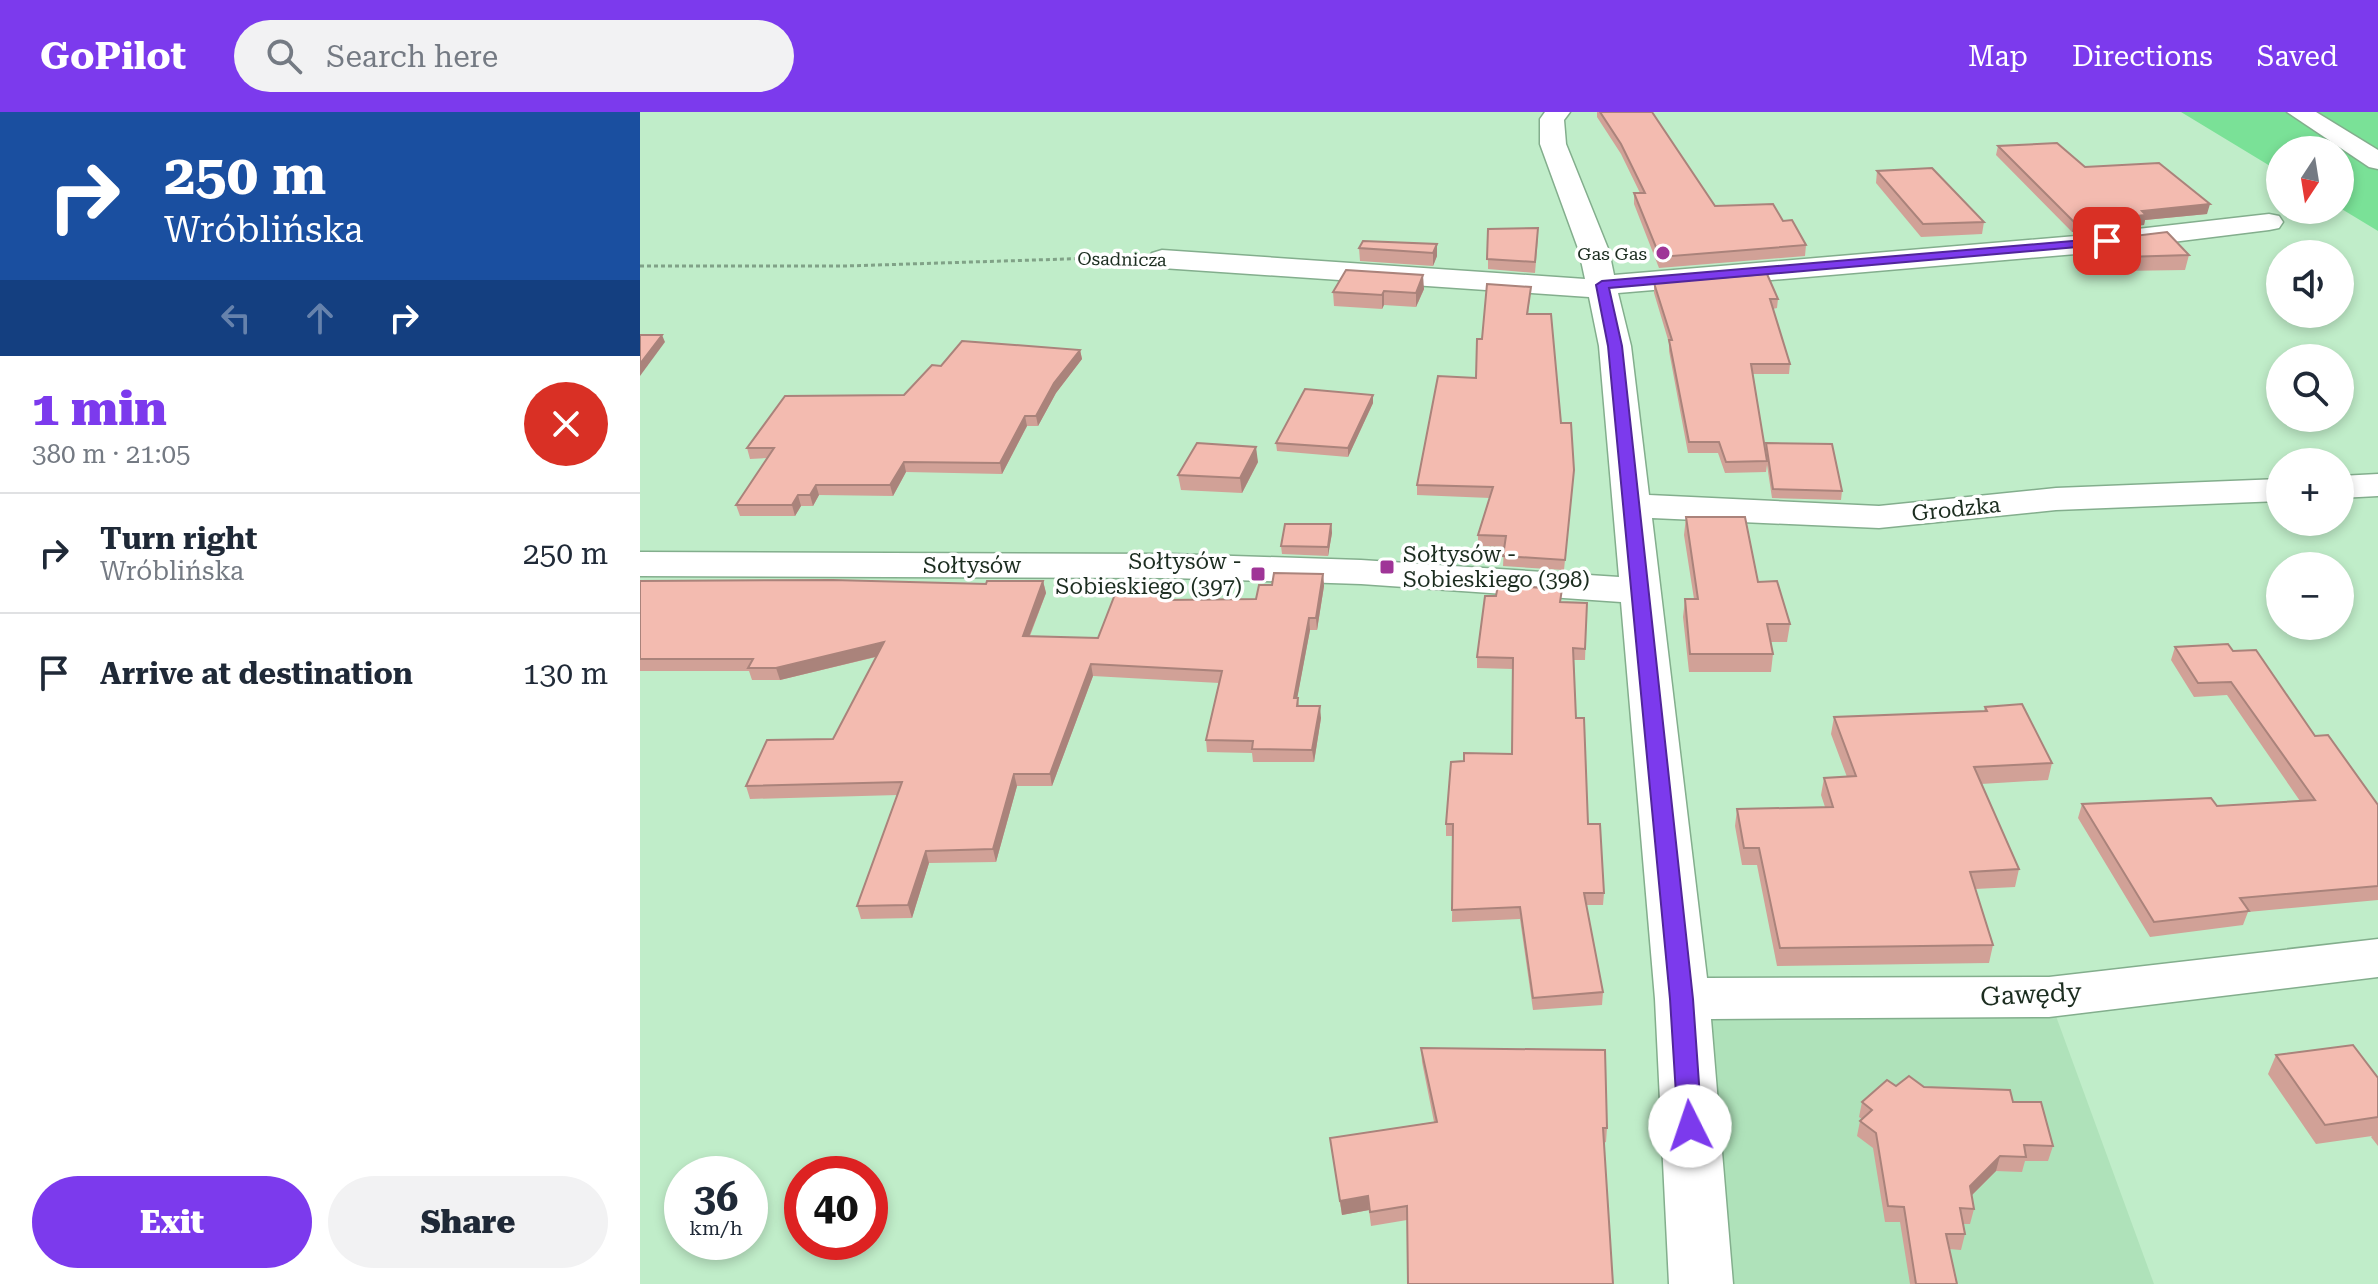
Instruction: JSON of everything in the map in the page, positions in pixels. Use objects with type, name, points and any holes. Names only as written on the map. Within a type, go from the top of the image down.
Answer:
[{"type":"street","points":[[1558,112],[1552,119],[1553,144],[1594,251],[1615,346],[1682,999],[1701,1284]]},
{"type":"street","points":[[2299,112],[2378,161]]},
{"type":"street","name":"Osadnicza","points":[[1162,259],[1559,290],[2076,245],[2266,222]]},
{"type":"street","points":[[2354,486],[2378,485]]},
{"type":"street","name":"Grodzka","points":[[1632,506],[1879,517],[2056,499],[2266,491]]},
{"type":"street","name":"Sołtysów","points":[[640,564],[1188,566],[1361,572],[1640,591]]},
{"type":"street","name":"Gawędy","points":[[1682,999],[2049,997],[2378,958]]},
{"type":"path","name":"Osadnicza","points":[[640,266],[846,266],[1121,257],[1162,259]]},
{"type":"shaded area","points":[[2049,997],[2154,1284],[1701,1284],[1682,999]]},
{"type":"green space","points":[[2181,112],[2378,112],[2378,231],[2354,216],[2354,136],[2266,136],[2266,164]]},
{"type":"building","points":[[1600,112],[1652,112],[1715,206],[1773,204],[1783,221],[1792,220],[1806,245],[1660,257],[1634,193],[1645,193],[1621,144]]},
{"type":"building","points":[[2057,143],[2085,167],[2159,163],[2210,204],[2142,211],[2146,215],[2074,222],[1998,146]]},
{"type":"building","points":[[1932,168],[1984,222],[1923,224],[1877,171]]},
{"type":"building","points":[[1538,228],[1535,262],[1487,259],[1488,229]]},
{"type":"building","points":[[2167,232],[2189,255],[2124,257],[2109,239]]},
{"type":"building","points":[[1363,241],[1437,244],[1433,253],[1359,248]]},
{"type":"building","points":[[1346,270],[1423,275],[1416,293],[1384,291],[1382,295],[1333,292]]},
{"type":"building","points":[[1767,274],[1778,299],[1770,299],[1790,364],[1751,364],[1767,461],[1726,462],[1719,442],[1689,442],[1669,340],[1672,340],[1654,283]]},
{"type":"building","points":[[1487,284],[1531,287],[1527,314],[1551,314],[1561,423],[1571,423],[1574,470],[1565,560],[1503,556],[1506,536],[1478,535],[1493,487],[1417,485],[1438,376],[1476,378],[1477,339],[1482,339]]},
{"type":"building","points":[[640,335],[662,335],[640,364]]},
{"type":"building","points":[[962,341],[1080,350],[1054,383],[1036,416],[1025,416],[1000,463],[904,462],[890,485],[816,485],[810,495],[798,495],[792,505],[736,505],[774,448],[747,448],[785,396],[904,395],[932,365],[941,366]]},
{"type":"building","points":[[1305,389],[1373,395],[1348,448],[1276,443]]},
{"type":"building","points":[[1197,443],[1256,447],[1240,478],[1178,475]]},
{"type":"building","points":[[1766,443],[1832,444],[1842,491],[1773,489]]},
{"type":"building","points":[[1686,517],[1745,517],[1758,582],[1777,581],[1790,624],[1767,624],[1773,654],[1690,654],[1685,599],[1698,599]]},
{"type":"building","points":[[1285,524],[1331,524],[1328,547],[1281,546]]},
{"type":"building","points":[[1274,573],[1323,574],[1316,618],[1309,618],[1294,698],[1298,698],[1297,706],[1320,706],[1312,750],[1252,749],[1253,741],[1206,740],[1222,671],[1091,664],[1050,774],[1014,774],[993,849],[926,851],[908,905],[857,906],[902,782],[746,786],[767,740],[833,739],[884,642],[776,668],[748,668],[753,659],[640,659],[640,581],[833,580],[986,584],[987,581],[1043,581],[1023,636],[1098,638],[1119,584],[1172,586],[1167,600],[1256,599],[1259,585],[1272,585]]},
{"type":"building","points":[[1498,585],[1562,589],[1560,602],[1587,603],[1585,649],[1573,648],[1576,718],[1584,718],[1588,824],[1600,824],[1604,893],[1584,893],[1603,992],[1533,998],[1520,907],[1452,910],[1453,824],[1446,824],[1451,762],[1464,761],[1464,753],[1512,754],[1513,658],[1477,657],[1485,596],[1496,596]]},
{"type":"building","points":[[2228,644],[2233,651],[2256,650],[2315,736],[2328,735],[2378,805],[2378,886],[2240,898],[2249,911],[2154,922],[2082,804],[2211,798],[2217,806],[2315,800],[2231,682],[2198,683],[2175,647]]},
{"type":"building","points":[[2022,704],[2052,763],[1974,767],[2019,869],[1970,872],[1993,945],[1780,948],[1759,848],[1744,848],[1737,809],[1833,807],[1824,778],[1856,776],[1834,717],[1987,711],[1985,707]]},
{"type":"building","points":[[2353,1045],[2378,1078],[2378,1117],[2325,1125],[2276,1055]]},
{"type":"building","points":[[1421,1048],[1605,1050],[1607,1128],[1603,1128],[1613,1284],[1408,1284],[1407,1206],[1370,1212],[1368,1196],[1340,1201],[1330,1138],[1437,1122]]},
{"type":"building","points":[[1909,1076],[1924,1087],[2010,1090],[2013,1102],[2041,1102],[2053,1146],[2024,1145],[2026,1157],[2000,1156],[1970,1186],[1974,1209],[1960,1208],[1965,1234],[1946,1234],[1957,1284],[1916,1284],[1904,1207],[1888,1206],[1876,1133],[1860,1121],[1872,1110],[1862,1102],[1887,1080],[1896,1086]]},
{"type":"place","name":"Gas Gas","points":[[1663,253]]},
{"type":"place","name":"Sołtysów - Sobieskiego (398)","points":[[1387,567]]},
{"type":"place","name":"Sołtysów - Sobieskiego (397)","points":[[1258,574]]},
{"type":"route","points":[[1690,1126],[1682,999],[1621,400],[1615,346],[1602,285],[2107,241]]}]
